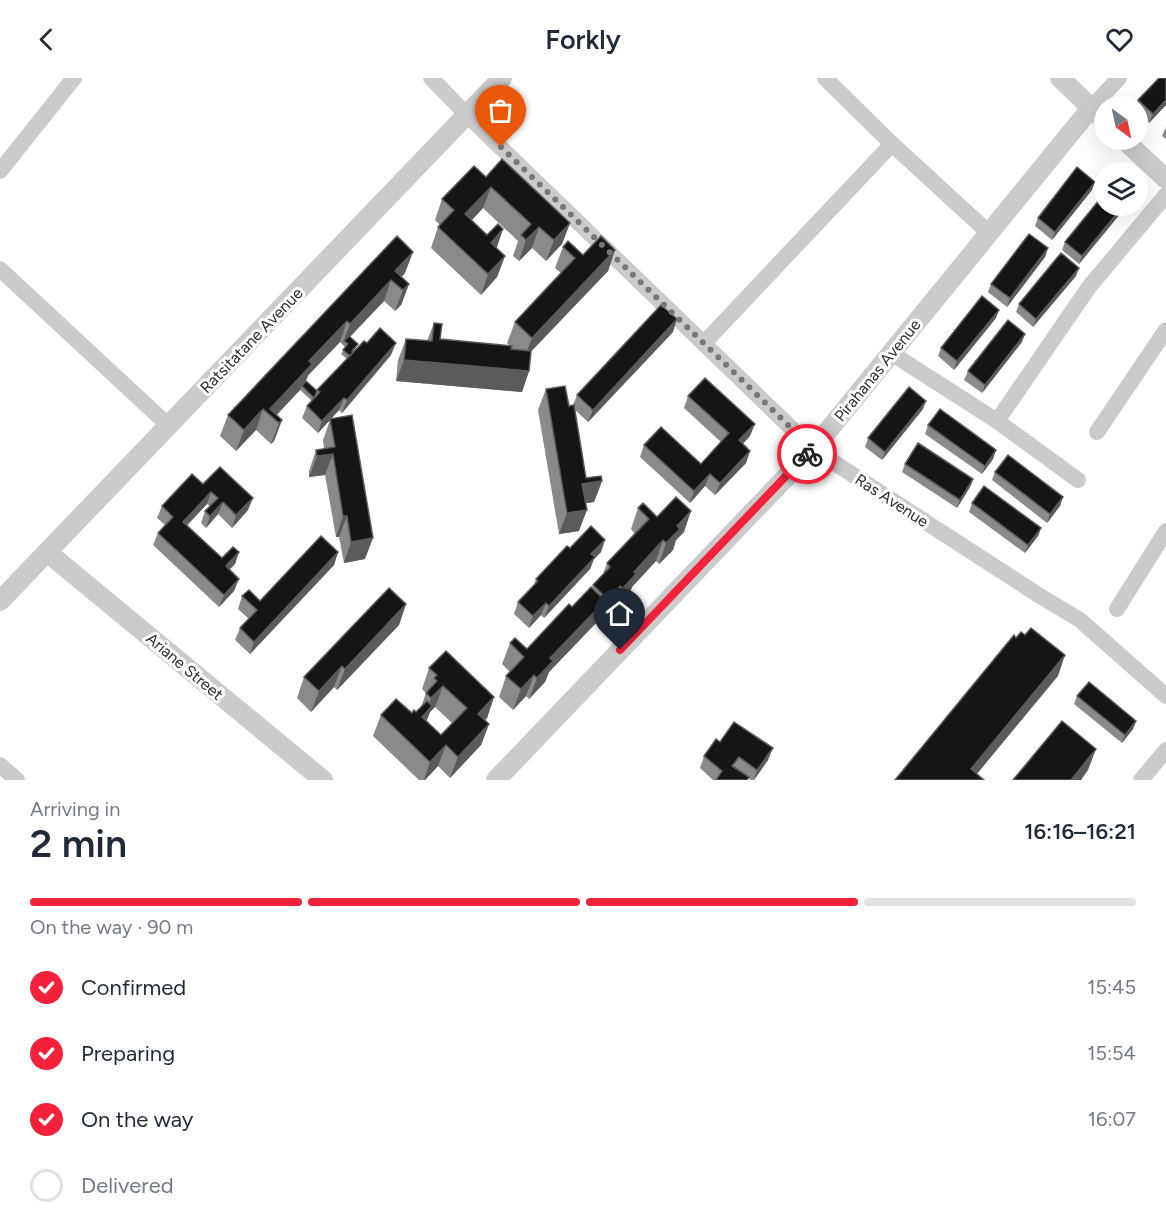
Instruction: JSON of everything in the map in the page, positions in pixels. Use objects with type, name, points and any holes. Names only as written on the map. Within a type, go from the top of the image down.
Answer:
[{"type":"street","points":[[0,171],[74,78]]},
{"type":"street","name":"Ras Avenue","points":[[431,78],[813,449],[1080,620],[1166,696]]},
{"type":"street","name":"Ratsitatane Avenue","points":[[0,602],[502,78]]},
{"type":"street","points":[[825,78],[892,144],[989,233]]},
{"type":"street","points":[[1060,78],[1094,110]]},
{"type":"street","name":"Pirahanas Avenue","points":[[1108,96],[1119,78]]},
{"type":"street","name":"Pirahanas Avenue","points":[[496,780],[813,449],[989,233],[1094,118]]},
{"type":"street","points":[[704,343],[892,144]]},
{"type":"street","points":[[1135,150],[1166,179]]},
{"type":"street","points":[[997,421],[1089,287],[1166,195]]},
{"type":"street","points":[[3,277],[168,426]]},
{"type":"street","points":[[1097,432],[1166,330]]},
{"type":"street","points":[[891,353],[997,421],[1078,480]]},
{"type":"street","points":[[1117,609],[1166,531]]},
{"type":"street","name":"Ariane Street","points":[[47,552],[323,780]]},
{"type":"street","points":[[1141,780],[1166,750]]},
{"type":"street","points":[[0,765],[17,780]]},
{"type":"building","points":[[1159,78],[1166,78],[1166,100],[1153,114],[1148,109],[1148,96],[1142,96]]},
{"type":"building","points":[[502,159],[570,223],[554,240],[539,227],[526,240],[521,235],[531,224],[491,187],[465,214],[487,235],[498,224],[503,229],[491,243],[505,256],[488,274],[438,227],[454,210],[442,199],[474,166],[486,177]]},
{"type":"building","points":[[1077,167],[1094,181],[1055,232],[1038,218]]},
{"type":"building","points":[[1094,206],[1094,216],[1115,216],[1082,256],[1065,242]]},
{"type":"building","points":[[1029,234],[1048,248],[1010,298],[991,284]]},
{"type":"building","points":[[397,236],[413,252],[395,271],[409,284],[403,290],[391,280],[350,324],[347,321],[309,361],[312,364],[270,409],[282,420],[279,423],[263,409],[244,430],[228,415]]},
{"type":"building","points":[[601,236],[615,250],[532,338],[515,322],[575,258],[563,247],[568,241],[583,255]]},
{"type":"building","points":[[1061,253],[1079,268],[1036,319],[1019,304]]},
{"type":"building","points":[[982,296],[999,310],[957,361],[941,348]]},
{"type":"building","points":[[661,305],[677,319],[593,410],[577,395]]},
{"type":"building","points":[[1008,320],[1025,334],[985,385],[968,371]]},
{"type":"building","points":[[434,323],[442,324],[440,339],[512,346],[511,349],[531,351],[529,371],[404,360],[406,339],[432,341]]},
{"type":"building","points":[[380,328],[396,343],[347,400],[344,398],[322,421],[307,406],[320,392],[317,390],[364,341],[367,343]]},
{"type":"building","points":[[349,336],[358,344],[350,356],[343,350],[348,344],[344,341]]},
{"type":"building","points":[[705,378],[755,424],[739,440],[750,451],[720,483],[710,474],[694,491],[644,445],[661,427],[701,464],[729,433],[688,396]]},
{"type":"building","points":[[306,381],[317,391],[314,398],[302,386]]},
{"type":"building","points":[[565,386],[569,406],[574,405],[586,478],[601,476],[602,481],[582,484],[587,510],[567,513],[546,389]]},
{"type":"building","points":[[909,387],[926,401],[885,452],[868,438]]},
{"type":"building","points":[[940,409],[996,450],[985,466],[928,425]]},
{"type":"building","points":[[352,415],[373,538],[351,542],[347,516],[343,516],[333,454],[317,456],[316,450],[335,447],[330,419]]},
{"type":"building","points":[[918,443],[973,479],[960,500],[905,464]]},
{"type":"building","points":[[1008,455],[1063,497],[1050,514],[995,472]]},
{"type":"building","points":[[220,467],[253,498],[236,515],[223,502],[210,516],[205,511],[218,498],[211,492],[183,522],[222,558],[233,547],[239,552],[226,566],[239,579],[224,595],[158,533],[173,517],[162,506],[192,474],[203,484]]},
{"type":"building","points":[[984,486],[1041,528],[1028,545],[972,503]]},
{"type":"building","points":[[676,497],[691,511],[677,526],[680,529],[666,543],[663,540],[623,588],[620,586],[608,599],[593,585],[610,567],[607,563],[649,519],[638,508],[643,503],[657,517]]},
{"type":"building","points":[[591,526],[605,540],[591,554],[595,557],[549,606],[546,603],[533,616],[518,602],[567,546],[570,548]]},
{"type":"building","points":[[321,536],[338,552],[254,642],[240,628],[257,610],[242,596],[249,590],[260,601]]},
{"type":"building","points":[[591,587],[605,601],[550,658],[553,661],[537,678],[534,675],[521,689],[506,676],[524,657],[510,643],[515,638],[527,649],[569,604],[572,607]]},
{"type":"building","points":[[389,588],[406,604],[345,669],[342,666],[319,691],[304,677]]},
{"type":"building","points":[[1031,628],[1065,655],[971,769],[984,780],[895,780],[1014,635],[1016,638],[1021,632],[1025,635]]},
{"type":"building","points":[[446,651],[494,697],[478,714],[489,724],[458,757],[446,745],[430,762],[381,715],[396,699],[412,713],[427,701],[432,706],[422,717],[441,735],[467,708],[443,686],[431,698],[426,693],[437,681],[434,678],[437,675],[429,668]]},
{"type":"building","points":[[1089,682],[1136,721],[1125,735],[1077,696]]},
{"type":"building","points":[[1062,721],[1096,749],[1071,780],[1013,780]]},
{"type":"building","points":[[734,722],[773,748],[757,770],[739,757],[732,766],[749,777],[747,780],[716,780],[722,771],[704,756],[716,739],[720,742]]},
{"type":"way so far","points":[[501,147],[813,449],[807,454]]},
{"type":"route","points":[[620,650],[807,454]]}]
